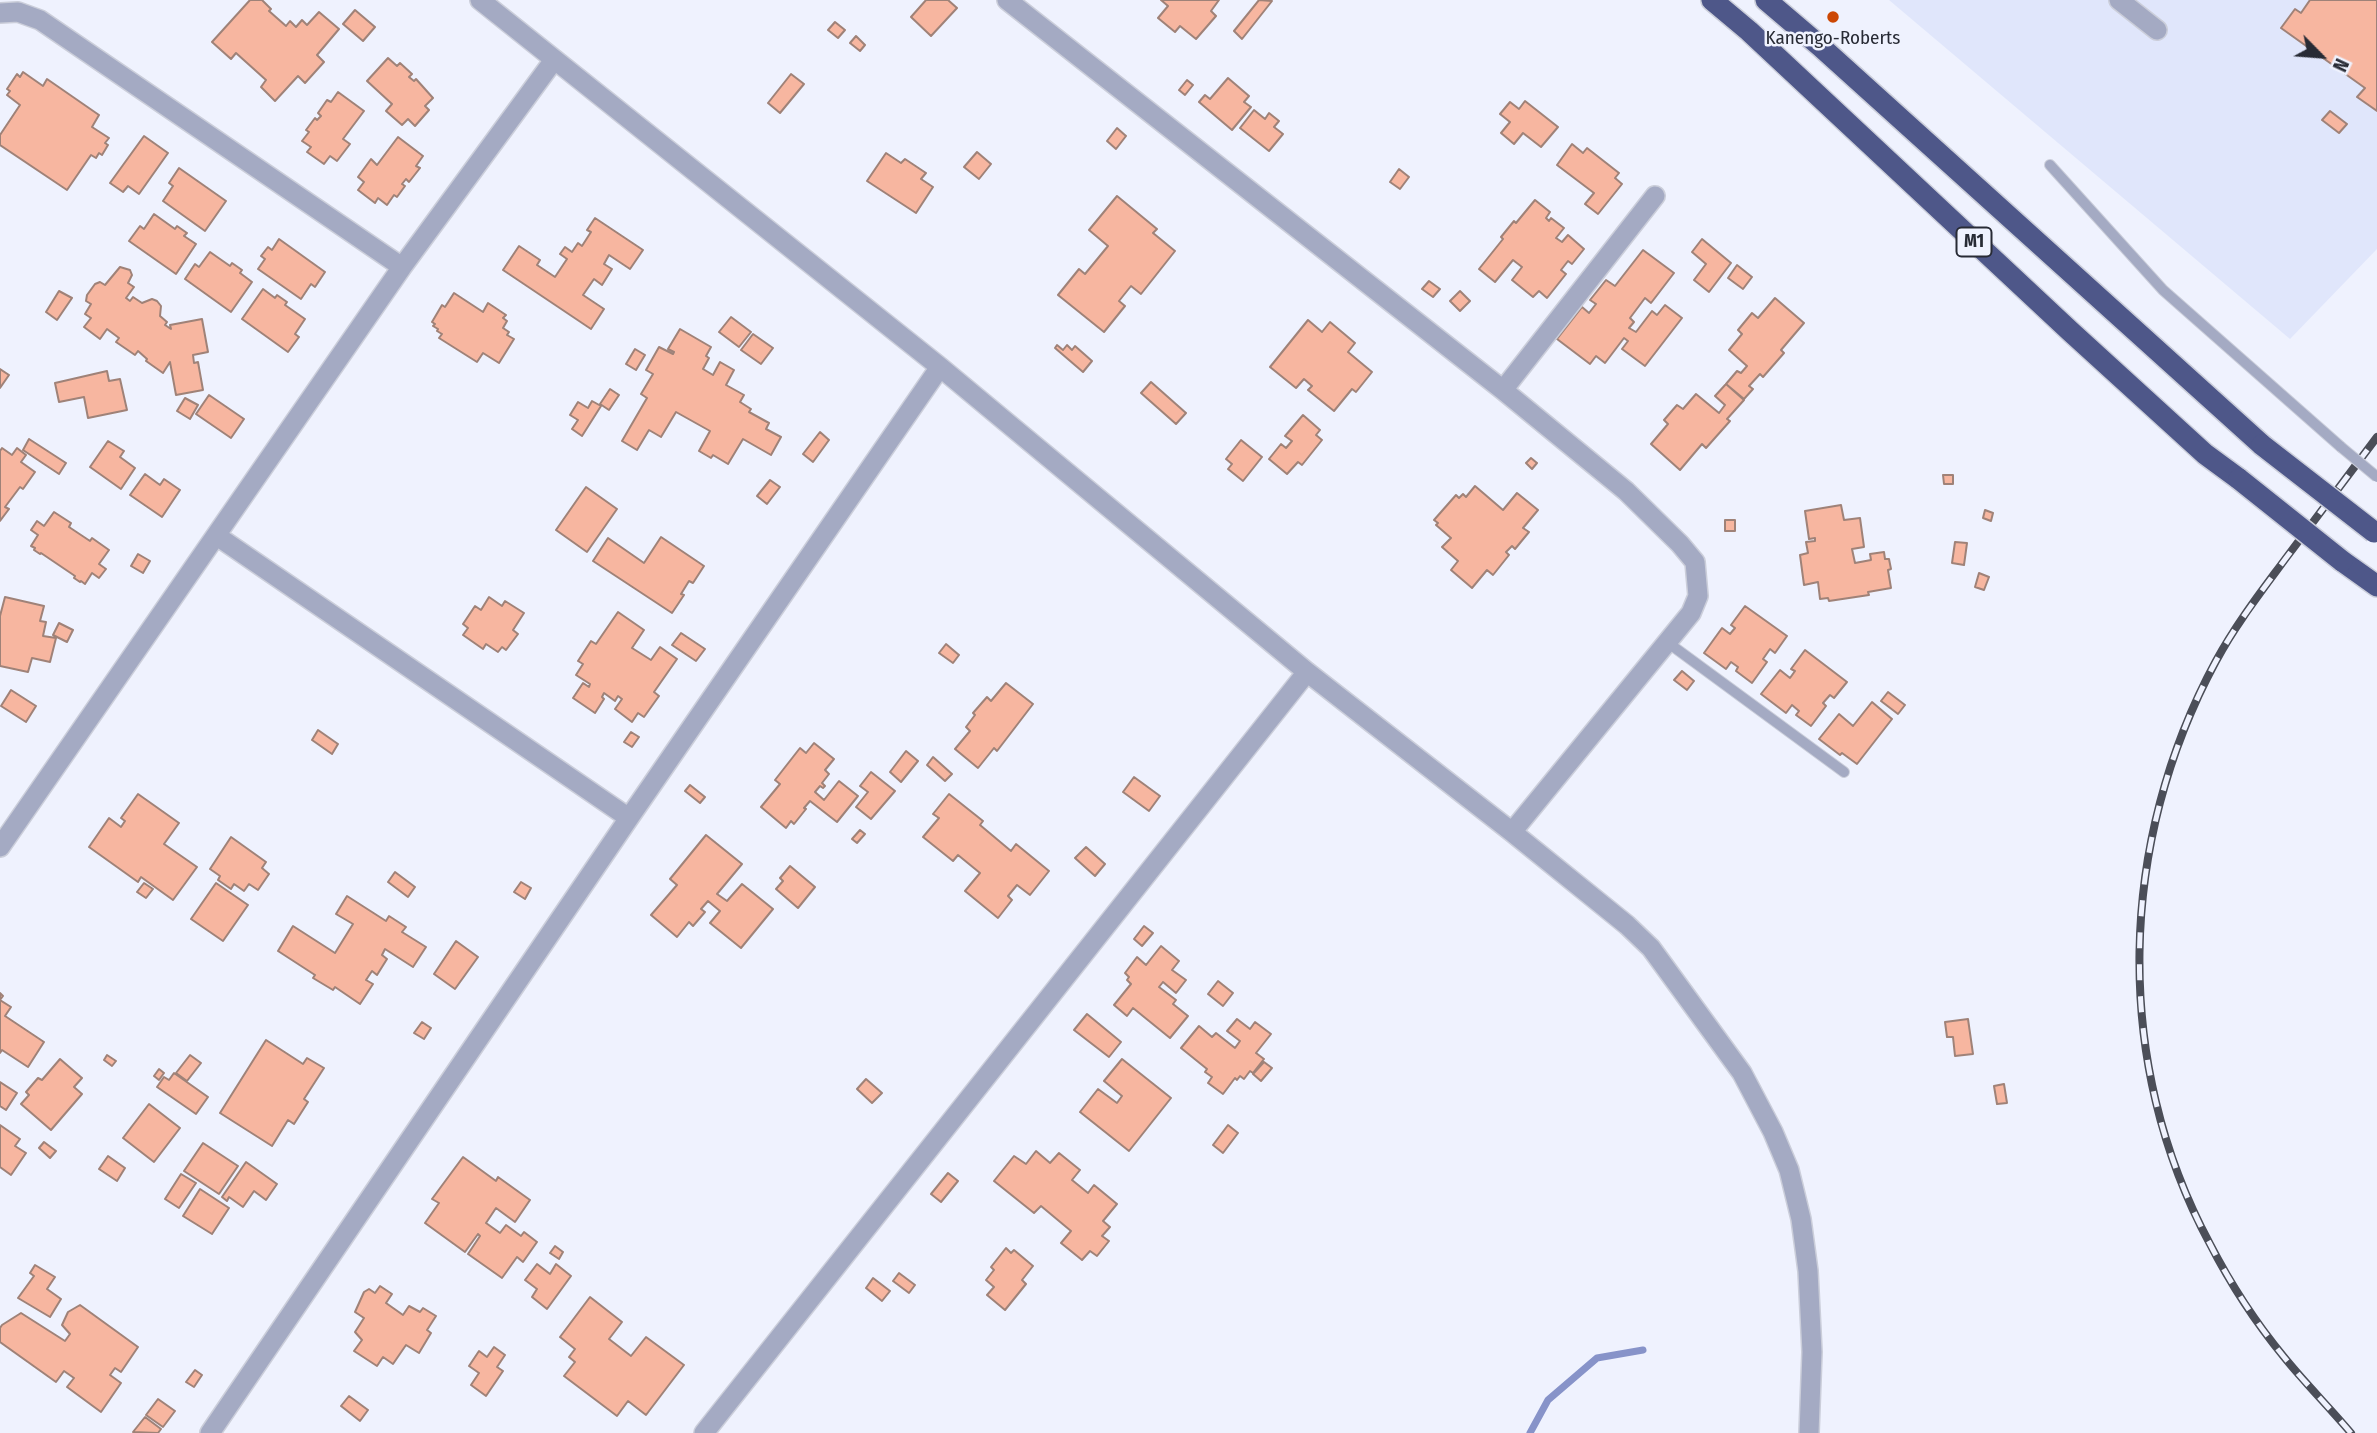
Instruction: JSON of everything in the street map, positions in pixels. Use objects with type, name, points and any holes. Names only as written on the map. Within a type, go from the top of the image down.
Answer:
[{"type":"highway","name":"M1","points":[[1712,0],[1749,31],[2070,331],[2205,453],[2377,586]]},
{"type":"highway","name":"M1","points":[[1766,0],[2262,445],[2376,532]]},
{"type":"street","points":[[480,0],[940,367],[1307,672],[1512,832],[1627,925],[1651,948],[1742,1073],[1773,1132],[1789,1170],[1801,1219],[1808,1271],[1812,1352],[1809,1433]]},
{"type":"street","points":[[1007,0],[1503,390],[1626,491],[1695,562],[1698,596],[1691,613],[1512,832]]},
{"type":"street","points":[[2119,0],[2157,30]]},
{"type":"street","points":[[0,13],[18,12],[40,20],[402,267]]},
{"type":"street","points":[[0,846],[6,824],[217,536],[402,267],[554,60]]},
{"type":"street","points":[[1503,390],[1654,196]]},
{"type":"street","points":[[210,1433],[940,367]]},
{"type":"street","points":[[217,536],[629,818]]},
{"type":"street","points":[[704,1433],[1307,672]]},
{"type":"lane","points":[[2050,165],[2163,290],[2377,477]]},
{"type":"lane","points":[[1667,642],[1844,772]]},
{"type":"shaded area","points":[[1889,0],[2377,0],[2377,249],[2290,339]]},
{"type":"building","points":[[250,0],[262,0],[271,9],[269,11],[286,26],[290,21],[296,27],[302,20],[307,25],[319,12],[339,29],[317,55],[324,62],[305,83],[298,76],[275,101],[261,87],[266,80],[236,53],[231,59],[212,42]]},
{"type":"building","points":[[926,0],[948,0],[957,8],[931,36],[911,17]]},
{"type":"building","points":[[1161,0],[1219,0],[1211,11],[1216,16],[1196,39],[1180,26],[1175,32],[1158,18],[1168,6]]},
{"type":"building","points":[[1259,0],[1272,1],[1242,39],[1234,31]]},
{"type":"building","points":[[2310,0],[2377,0],[2377,111],[2357,97],[2365,88],[2281,28],[2295,9],[2301,13]]},
{"type":"building","points":[[355,10],[375,27],[363,41],[343,24]]},
{"type":"building","points":[[835,22],[845,30],[838,38],[828,30]]},
{"type":"building","points":[[856,36],[865,45],[860,51],[850,43]]},
{"type":"building","points":[[388,58],[397,66],[400,63],[412,74],[409,77],[414,81],[416,79],[433,98],[425,106],[429,110],[415,126],[408,119],[402,125],[386,111],[392,104],[367,81]]},
{"type":"building","points":[[23,72],[43,86],[47,79],[99,115],[92,127],[109,138],[102,155],[99,153],[96,158],[91,155],[67,190],[0,145],[0,135],[20,105],[7,95],[10,91],[7,89],[17,74],[20,77]]},
{"type":"building","points":[[791,74],[804,84],[780,113],[768,103]]},
{"type":"building","points":[[1228,78],[1249,96],[1244,102],[1251,107],[1232,130],[1199,102],[1205,95],[1210,99]]},
{"type":"building","points":[[1187,80],[1193,85],[1185,95],[1179,90]]},
{"type":"building","points":[[338,92],[364,111],[343,139],[350,144],[337,161],[330,156],[324,164],[307,152],[311,147],[302,141],[315,118],[317,120],[321,116],[318,113],[327,100],[331,102]]},
{"type":"building","points":[[1525,101],[1558,127],[1541,147],[1523,133],[1514,144],[1501,133],[1510,122],[1500,114],[1510,102],[1519,109]]},
{"type":"building","points":[[1254,110],[1265,119],[1269,113],[1279,121],[1274,127],[1283,134],[1269,151],[1240,128]]},
{"type":"building","points":[[2330,111],[2347,124],[2339,133],[2322,120]]},
{"type":"building","points":[[1117,128],[1126,136],[1116,149],[1107,141]]},
{"type":"building","points":[[144,136],[168,153],[139,194],[128,186],[123,192],[110,183]]},
{"type":"building","points":[[398,137],[423,156],[416,166],[420,168],[409,182],[406,179],[402,184],[405,186],[397,197],[394,195],[387,205],[378,198],[375,203],[358,190],[364,182],[358,177],[371,159],[377,165]]},
{"type":"building","points":[[1572,144],[1583,153],[1587,148],[1619,173],[1615,178],[1622,184],[1598,214],[1585,204],[1594,193],[1557,165]]},
{"type":"building","points":[[977,152],[991,164],[979,179],[964,167]]},
{"type":"building","points":[[886,153],[901,163],[905,159],[926,173],[921,179],[933,187],[916,213],[867,181]]},
{"type":"building","points":[[179,168],[226,201],[205,231],[163,201],[173,186],[169,183]]},
{"type":"building","points":[[1399,169],[1409,177],[1400,189],[1390,182]]},
{"type":"building","points":[[1117,196],[1157,229],[1153,233],[1175,251],[1141,294],[1131,286],[1119,301],[1125,306],[1104,332],[1058,295],[1079,269],[1085,274],[1108,246],[1089,230]]},
{"type":"building","points":[[1535,200],[1550,212],[1546,218],[1549,221],[1551,218],[1564,228],[1556,238],[1562,242],[1568,235],[1584,249],[1572,264],[1568,261],[1561,270],[1566,274],[1547,298],[1539,291],[1533,297],[1512,280],[1522,267],[1513,260],[1495,282],[1479,269],[1503,239],[1501,237]]},
{"type":"building","points":[[154,214],[175,229],[177,226],[187,233],[184,236],[196,244],[176,274],[129,241],[140,226],[144,229]]},
{"type":"building","points":[[595,218],[643,250],[630,269],[609,255],[604,264],[612,269],[602,285],[594,279],[583,295],[604,309],[591,329],[503,270],[519,246],[540,260],[537,265],[555,277],[567,259],[560,254],[565,247],[572,252],[578,243],[582,246],[591,232],[587,230]]},
{"type":"building","points":[[279,239],[325,272],[315,287],[311,284],[301,299],[258,269],[265,259],[261,256],[268,247],[272,250]]},
{"type":"building","points":[[1702,239],[1731,263],[1709,292],[1694,280],[1706,264],[1692,252]]},
{"type":"building","points":[[1643,250],[1674,273],[1651,303],[1645,298],[1630,318],[1634,322],[1629,328],[1636,332],[1652,311],[1657,315],[1665,305],[1682,318],[1645,366],[1622,349],[1628,341],[1624,338],[1605,363],[1596,356],[1590,364],[1557,339],[1582,307],[1589,313],[1596,304],[1590,300],[1606,280],[1615,286]]},
{"type":"building","points":[[210,252],[230,266],[232,263],[242,270],[240,273],[252,282],[231,312],[185,279],[195,264],[199,267]]},
{"type":"building","points":[[1737,265],[1752,277],[1743,289],[1728,278]]},
{"type":"building","points":[[120,267],[130,270],[132,275],[128,283],[134,287],[126,298],[130,301],[133,297],[142,303],[152,299],[157,301],[161,306],[160,316],[171,329],[170,325],[202,319],[208,352],[193,355],[194,363],[198,362],[203,390],[176,395],[170,362],[163,373],[146,361],[138,351],[135,355],[116,342],[119,338],[107,329],[100,339],[84,327],[91,318],[85,314],[91,304],[86,301],[87,295],[95,284],[100,282],[105,285]]},
{"type":"building","points":[[1429,281],[1440,289],[1433,297],[1422,289]]},
{"type":"building","points":[[263,289],[275,298],[277,295],[287,302],[285,305],[305,319],[295,334],[299,337],[288,352],[242,319]]},
{"type":"building","points":[[59,291],[72,298],[57,320],[46,312]]},
{"type":"building","points":[[1460,291],[1470,301],[1460,311],[1450,301]]},
{"type":"building","points":[[454,293],[483,312],[488,303],[506,315],[503,318],[507,321],[503,328],[509,332],[507,335],[514,339],[499,363],[483,353],[477,362],[439,338],[442,334],[432,322],[442,305],[445,307]]},
{"type":"building","points":[[1775,298],[1804,323],[1781,350],[1784,353],[1763,377],[1760,374],[1749,386],[1753,389],[1744,399],[1726,384],[1737,371],[1741,373],[1747,366],[1729,350],[1742,334],[1738,330],[1752,313],[1758,318]]},
{"type":"building","points":[[731,317],[751,332],[739,347],[719,332]]},
{"type":"building","points":[[1308,320],[1322,332],[1330,322],[1355,343],[1348,352],[1372,372],[1356,392],[1352,389],[1334,411],[1308,390],[1312,386],[1304,379],[1296,388],[1270,367]]},
{"type":"building","points":[[680,329],[711,347],[703,369],[713,375],[720,362],[734,370],[726,385],[744,395],[740,402],[751,409],[749,412],[769,423],[766,429],[781,437],[771,455],[743,439],[728,464],[713,455],[711,458],[699,451],[710,431],[676,412],[661,437],[649,430],[637,450],[622,441],[647,398],[641,394],[653,374],[646,370],[659,347],[673,354],[674,352],[668,349]]},
{"type":"building","points":[[753,334],[773,348],[761,364],[741,350]]},
{"type":"building","points":[[1057,345],[1063,350],[1067,345],[1072,350],[1075,346],[1092,361],[1083,372],[1055,348]]},
{"type":"building","points":[[635,349],[645,355],[636,370],[626,364]]},
{"type":"building","points":[[0,369],[9,375],[0,388]]},
{"type":"building","points":[[107,371],[109,381],[120,379],[127,410],[88,418],[84,397],[59,402],[55,383]]},
{"type":"building","points":[[1151,382],[1186,413],[1176,424],[1141,393]]},
{"type":"building","points":[[1726,384],[1744,400],[1706,448],[1702,444],[1680,470],[1651,444],[1668,424],[1664,420],[1677,405],[1683,409],[1696,394],[1719,413],[1725,405],[1715,396]]},
{"type":"building","points":[[610,389],[619,395],[609,410],[600,404]]},
{"type":"building","points":[[209,395],[244,419],[231,438],[196,414]]},
{"type":"building","points":[[185,398],[198,405],[190,419],[177,411]]},
{"type":"building","points":[[592,401],[601,406],[582,436],[572,429],[578,420],[570,415],[578,402],[588,408]]},
{"type":"building","points":[[1303,415],[1320,430],[1316,435],[1322,440],[1302,465],[1298,462],[1287,474],[1269,459],[1281,444],[1286,448],[1292,441],[1285,436]]},
{"type":"building","points":[[820,432],[829,440],[813,462],[803,454]]},
{"type":"building","points":[[29,439],[66,463],[59,474],[23,450]]},
{"type":"building","points":[[1241,440],[1262,457],[1243,481],[1228,469],[1232,464],[1226,459]]},
{"type":"building","points":[[108,441],[124,451],[120,457],[135,468],[121,489],[90,467]]},
{"type":"building","points":[[2,448],[12,455],[17,448],[26,455],[21,462],[35,472],[5,507],[9,509],[0,521],[0,451]]},
{"type":"building","points":[[1531,458],[1537,463],[1532,469],[1526,463]]},
{"type":"building","points":[[145,474],[160,485],[164,479],[180,490],[162,517],[130,495]]},
{"type":"building","points":[[1943,475],[1953,475],[1953,484],[1944,484]]},
{"type":"building","points":[[770,480],[780,487],[767,504],[757,496]]},
{"type":"building","points":[[1475,486],[1503,510],[1517,493],[1538,510],[1523,528],[1529,532],[1515,549],[1512,546],[1506,552],[1509,555],[1493,575],[1487,570],[1472,588],[1451,570],[1458,561],[1442,547],[1451,538],[1434,520],[1456,495],[1459,498],[1463,494],[1466,497]]},
{"type":"building","points":[[586,487],[617,509],[587,552],[556,530]]},
{"type":"building","points":[[1841,505],[1844,520],[1860,518],[1864,547],[1852,549],[1855,563],[1871,560],[1870,554],[1884,552],[1891,569],[1888,570],[1891,588],[1868,592],[1869,595],[1829,601],[1828,598],[1820,599],[1818,582],[1804,585],[1800,555],[1808,553],[1806,542],[1815,541],[1815,538],[1809,539],[1805,511]]},
{"type":"building","points":[[1985,510],[1993,513],[1991,521],[1983,518]]},
{"type":"building","points":[[54,512],[71,523],[69,527],[109,550],[99,564],[106,569],[99,578],[92,573],[85,584],[80,582],[31,546],[38,535],[31,530],[37,521],[44,526]]},
{"type":"building","points":[[1725,520],[1735,520],[1735,531],[1725,531]]},
{"type":"building","points":[[661,537],[704,566],[693,583],[689,581],[681,594],[684,595],[672,613],[593,561],[608,538],[644,563]]},
{"type":"building","points":[[1955,542],[1967,543],[1964,565],[1952,563]]},
{"type":"building","points":[[138,554],[150,561],[143,573],[131,566]]},
{"type":"building","points":[[1979,573],[1989,577],[1984,590],[1975,587]]},
{"type":"building","points":[[5,597],[44,606],[40,621],[46,622],[43,636],[56,638],[50,662],[32,658],[28,672],[0,666],[0,616]]},
{"type":"building","points":[[489,597],[502,606],[505,601],[524,613],[513,630],[518,634],[506,650],[502,647],[498,652],[486,644],[483,649],[463,635],[468,628],[463,624],[475,606],[481,610]]},
{"type":"building","points":[[1745,606],[1787,636],[1775,653],[1770,649],[1763,659],[1767,662],[1752,683],[1736,671],[1738,667],[1731,662],[1726,669],[1704,653],[1722,628],[1730,634],[1735,628],[1731,625]]},
{"type":"building","points":[[618,612],[644,630],[632,648],[651,660],[660,647],[677,659],[654,692],[659,696],[644,717],[638,713],[632,722],[615,709],[622,699],[618,696],[615,701],[604,693],[604,699],[595,713],[573,698],[583,683],[589,687],[590,684],[576,675],[583,664],[578,661],[591,641],[596,644]]},
{"type":"building","points":[[59,623],[73,630],[67,642],[53,635]]},
{"type":"building","points":[[681,633],[705,649],[696,661],[672,645]]},
{"type":"building","points":[[946,644],[959,655],[953,663],[939,653]]},
{"type":"building","points":[[1805,650],[1847,682],[1834,698],[1830,695],[1823,703],[1826,706],[1811,726],[1796,715],[1799,711],[1792,705],[1786,713],[1761,694],[1780,670],[1790,678],[1795,671],[1791,669]]},
{"type":"building","points":[[1682,671],[1694,681],[1687,690],[1674,680]]},
{"type":"building","points":[[1006,683],[1033,704],[997,751],[994,748],[978,768],[955,749],[970,731],[966,727],[975,715],[973,713],[987,697],[991,701]]},
{"type":"building","points":[[11,690],[36,706],[26,722],[1,706]]},
{"type":"building","points":[[1888,692],[1905,705],[1898,714],[1881,701]]},
{"type":"building","points":[[1872,702],[1892,719],[1857,764],[1819,739],[1839,714],[1853,726]]},
{"type":"building","points":[[318,730],[338,744],[332,754],[312,740]]},
{"type":"building","points":[[631,732],[639,737],[632,747],[624,742]]},
{"type":"building","points":[[814,743],[834,759],[825,770],[829,774],[822,783],[825,786],[820,786],[815,792],[824,800],[839,781],[858,796],[837,822],[810,801],[794,824],[791,821],[786,828],[761,807],[780,784],[775,780],[800,748],[806,753]]},
{"type":"building","points":[[906,751],[918,761],[901,782],[890,772]]},
{"type":"building","points":[[933,757],[952,774],[945,781],[927,765]]},
{"type":"building","points":[[871,772],[895,791],[871,819],[856,807],[868,792],[860,786]]},
{"type":"building","points":[[1134,777],[1160,796],[1149,811],[1123,792]]},
{"type":"building","points":[[690,785],[705,797],[700,803],[685,791]]},
{"type":"building","points":[[138,794],[179,823],[164,844],[197,867],[173,900],[141,877],[138,882],[89,847],[109,818],[121,827],[125,821],[121,818]]},
{"type":"building","points":[[949,794],[983,821],[980,825],[1011,851],[1016,844],[1049,871],[1030,895],[1017,885],[1008,896],[1012,900],[998,918],[965,891],[980,873],[958,855],[953,861],[923,837],[939,818],[933,814]]},
{"type":"building","points":[[860,830],[865,834],[857,843],[852,839]]},
{"type":"building","points":[[706,835],[742,864],[717,894],[727,901],[742,884],[773,909],[741,948],[710,923],[720,911],[708,901],[701,909],[705,912],[693,926],[689,922],[677,937],[651,915],[677,885],[670,879]]},
{"type":"building","points":[[231,837],[266,862],[262,868],[269,874],[258,890],[249,884],[244,891],[234,884],[231,889],[218,880],[220,876],[210,869]]},
{"type":"building","points":[[1086,847],[1105,864],[1095,876],[1075,858]]},
{"type":"building","points":[[790,866],[815,887],[798,908],[776,889],[783,881],[780,878]]},
{"type":"building","points":[[395,872],[415,887],[408,897],[388,882]]},
{"type":"building","points":[[521,882],[531,888],[525,899],[514,892]]},
{"type":"building","points":[[144,883],[153,889],[146,898],[137,892]]},
{"type":"building","points":[[216,883],[248,905],[223,941],[191,919]]},
{"type":"building","points":[[347,896],[386,921],[389,916],[406,927],[402,932],[426,947],[413,967],[385,949],[382,955],[387,959],[377,975],[372,971],[366,980],[373,984],[360,1004],[335,987],[333,990],[313,978],[315,975],[278,951],[293,926],[335,953],[353,924],[336,914]]},
{"type":"building","points":[[1144,926],[1153,933],[1142,946],[1134,939]]},
{"type":"building","points":[[456,941],[478,957],[455,989],[434,974]]},
{"type":"building","points":[[1161,946],[1179,961],[1172,970],[1186,980],[1176,993],[1163,982],[1159,987],[1176,1000],[1173,1004],[1188,1016],[1170,1038],[1133,1008],[1127,1016],[1114,1005],[1131,984],[1125,973],[1137,957],[1146,965]]},
{"type":"building","points":[[1218,981],[1233,993],[1223,1006],[1208,994]]},
{"type":"building","points":[[0,1000],[11,1007],[5,1016],[44,1042],[28,1067],[2,1050],[0,1053]]},
{"type":"building","points":[[1087,1014],[1121,1042],[1109,1057],[1074,1030]]},
{"type":"building","points":[[1237,1019],[1250,1029],[1255,1022],[1271,1034],[1256,1053],[1264,1059],[1253,1073],[1250,1071],[1244,1079],[1240,1076],[1237,1080],[1235,1078],[1223,1094],[1208,1083],[1212,1077],[1205,1072],[1207,1069],[1181,1048],[1199,1026],[1212,1037],[1216,1033],[1235,1048],[1240,1041],[1227,1031]]},
{"type":"building","points":[[1968,1019],[1973,1054],[1955,1056],[1953,1037],[1947,1037],[1945,1022]]},
{"type":"building","points":[[422,1022],[431,1028],[424,1039],[414,1033]]},
{"type":"building","points":[[266,1040],[303,1064],[307,1058],[324,1068],[304,1099],[308,1102],[294,1124],[288,1120],[272,1146],[220,1113]]},
{"type":"building","points":[[107,1055],[116,1061],[112,1066],[104,1060]]},
{"type":"building","points":[[190,1055],[201,1063],[187,1081],[176,1073]]},
{"type":"building","points":[[60,1059],[82,1078],[74,1087],[82,1094],[51,1130],[21,1104],[29,1095],[26,1092],[38,1078],[42,1080]]},
{"type":"building","points":[[1122,1059],[1171,1098],[1129,1151],[1080,1112],[1098,1089],[1117,1103],[1122,1096],[1104,1081]]},
{"type":"building","points":[[1264,1062],[1272,1068],[1261,1081],[1253,1074]]},
{"type":"building","points":[[159,1069],[164,1073],[159,1080],[154,1076]]},
{"type":"building","points":[[174,1073],[208,1097],[196,1114],[157,1087],[164,1077],[169,1080]]},
{"type":"building","points":[[866,1079],[882,1093],[872,1103],[857,1089]]},
{"type":"building","points":[[0,1082],[17,1093],[6,1110],[0,1106]]},
{"type":"building","points":[[2004,1084],[2007,1103],[1997,1104],[1994,1086]]},
{"type":"building","points":[[149,1104],[180,1128],[154,1162],[123,1138]]},
{"type":"building","points":[[0,1125],[20,1139],[15,1146],[26,1153],[11,1175],[0,1167]]},
{"type":"building","points":[[1228,1125],[1238,1133],[1223,1153],[1213,1145]]},
{"type":"building","points":[[44,1142],[56,1151],[50,1158],[39,1148]]},
{"type":"building","points":[[203,1143],[238,1166],[219,1194],[184,1171]]},
{"type":"building","points":[[1036,1151],[1050,1163],[1059,1153],[1080,1170],[1072,1180],[1088,1193],[1094,1185],[1117,1204],[1103,1221],[1110,1227],[1102,1236],[1109,1241],[1097,1256],[1090,1251],[1082,1260],[1061,1243],[1071,1231],[1041,1206],[1034,1213],[994,1181],[1014,1156],[1026,1164]]},
{"type":"building","points":[[108,1156],[125,1168],[117,1181],[99,1169]]},
{"type":"building","points":[[463,1157],[496,1181],[498,1177],[530,1200],[515,1222],[496,1208],[486,1223],[500,1233],[506,1225],[521,1236],[524,1232],[537,1242],[523,1262],[517,1257],[502,1278],[468,1254],[480,1236],[478,1234],[465,1252],[425,1223],[439,1203],[432,1199]]},
{"type":"building","points":[[246,1162],[277,1184],[266,1200],[254,1191],[243,1207],[229,1197],[227,1201],[222,1197]]},
{"type":"building","points":[[948,1173],[958,1181],[941,1202],[931,1194]]},
{"type":"building","points":[[181,1174],[196,1183],[179,1208],[165,1199]]},
{"type":"building","points":[[200,1189],[229,1208],[212,1234],[183,1216]]},
{"type":"building","points":[[555,1246],[563,1252],[559,1259],[550,1253]]},
{"type":"building","points":[[1006,1248],[1011,1253],[1014,1250],[1033,1266],[1022,1280],[1026,1284],[1005,1310],[987,1295],[994,1287],[986,1280],[994,1270],[991,1267]]},
{"type":"building","points":[[537,1264],[550,1274],[556,1264],[571,1276],[547,1309],[532,1297],[537,1289],[525,1280]]},
{"type":"building","points":[[35,1265],[55,1277],[47,1289],[61,1299],[50,1317],[18,1298],[34,1276],[30,1273]]},
{"type":"building","points":[[899,1273],[915,1285],[909,1293],[893,1281]]},
{"type":"building","points":[[873,1278],[890,1291],[882,1301],[866,1288]]},
{"type":"building","points":[[380,1286],[392,1294],[386,1303],[403,1315],[409,1306],[420,1312],[423,1308],[436,1316],[427,1330],[431,1333],[419,1353],[406,1345],[393,1364],[383,1357],[377,1366],[354,1351],[362,1340],[355,1332],[364,1318],[355,1312],[364,1292],[369,1289],[375,1293]]},
{"type":"building","points":[[590,1297],[622,1322],[609,1339],[631,1356],[646,1337],[684,1365],[646,1415],[628,1401],[617,1416],[564,1376],[575,1362],[569,1357],[575,1349],[560,1337]]},
{"type":"building","points":[[80,1305],[138,1347],[121,1372],[115,1368],[110,1375],[121,1383],[101,1412],[67,1387],[74,1378],[64,1371],[56,1382],[0,1342],[2,1325],[21,1313],[65,1341],[70,1334],[62,1325],[68,1312]]},
{"type":"building","points":[[494,1347],[505,1355],[497,1367],[503,1371],[486,1396],[471,1385],[479,1373],[469,1366],[479,1351],[487,1357]]},
{"type":"building","points":[[195,1370],[202,1375],[194,1387],[186,1382]]},
{"type":"building","points":[[349,1396],[368,1410],[360,1421],[341,1406]]},
{"type":"building","points":[[158,1399],[175,1411],[163,1427],[146,1415]]},
{"type":"building","points":[[145,1417],[161,1429],[158,1433],[133,1432]]},
{"type":"waterway","points":[[1530,1433],[1548,1400],[1597,1358],[1643,1350]]},
{"type":"railway","points":[[2351,1433],[2284,1357],[2244,1302],[2210,1244],[2178,1174],[2156,1102],[2143,1027],[2140,952],[2145,877],[2160,803],[2184,731],[2216,661],[2240,621],[2377,437]]},
{"type":"place","name":"Kanengo-Roberts","points":[[1833,17]]}]
